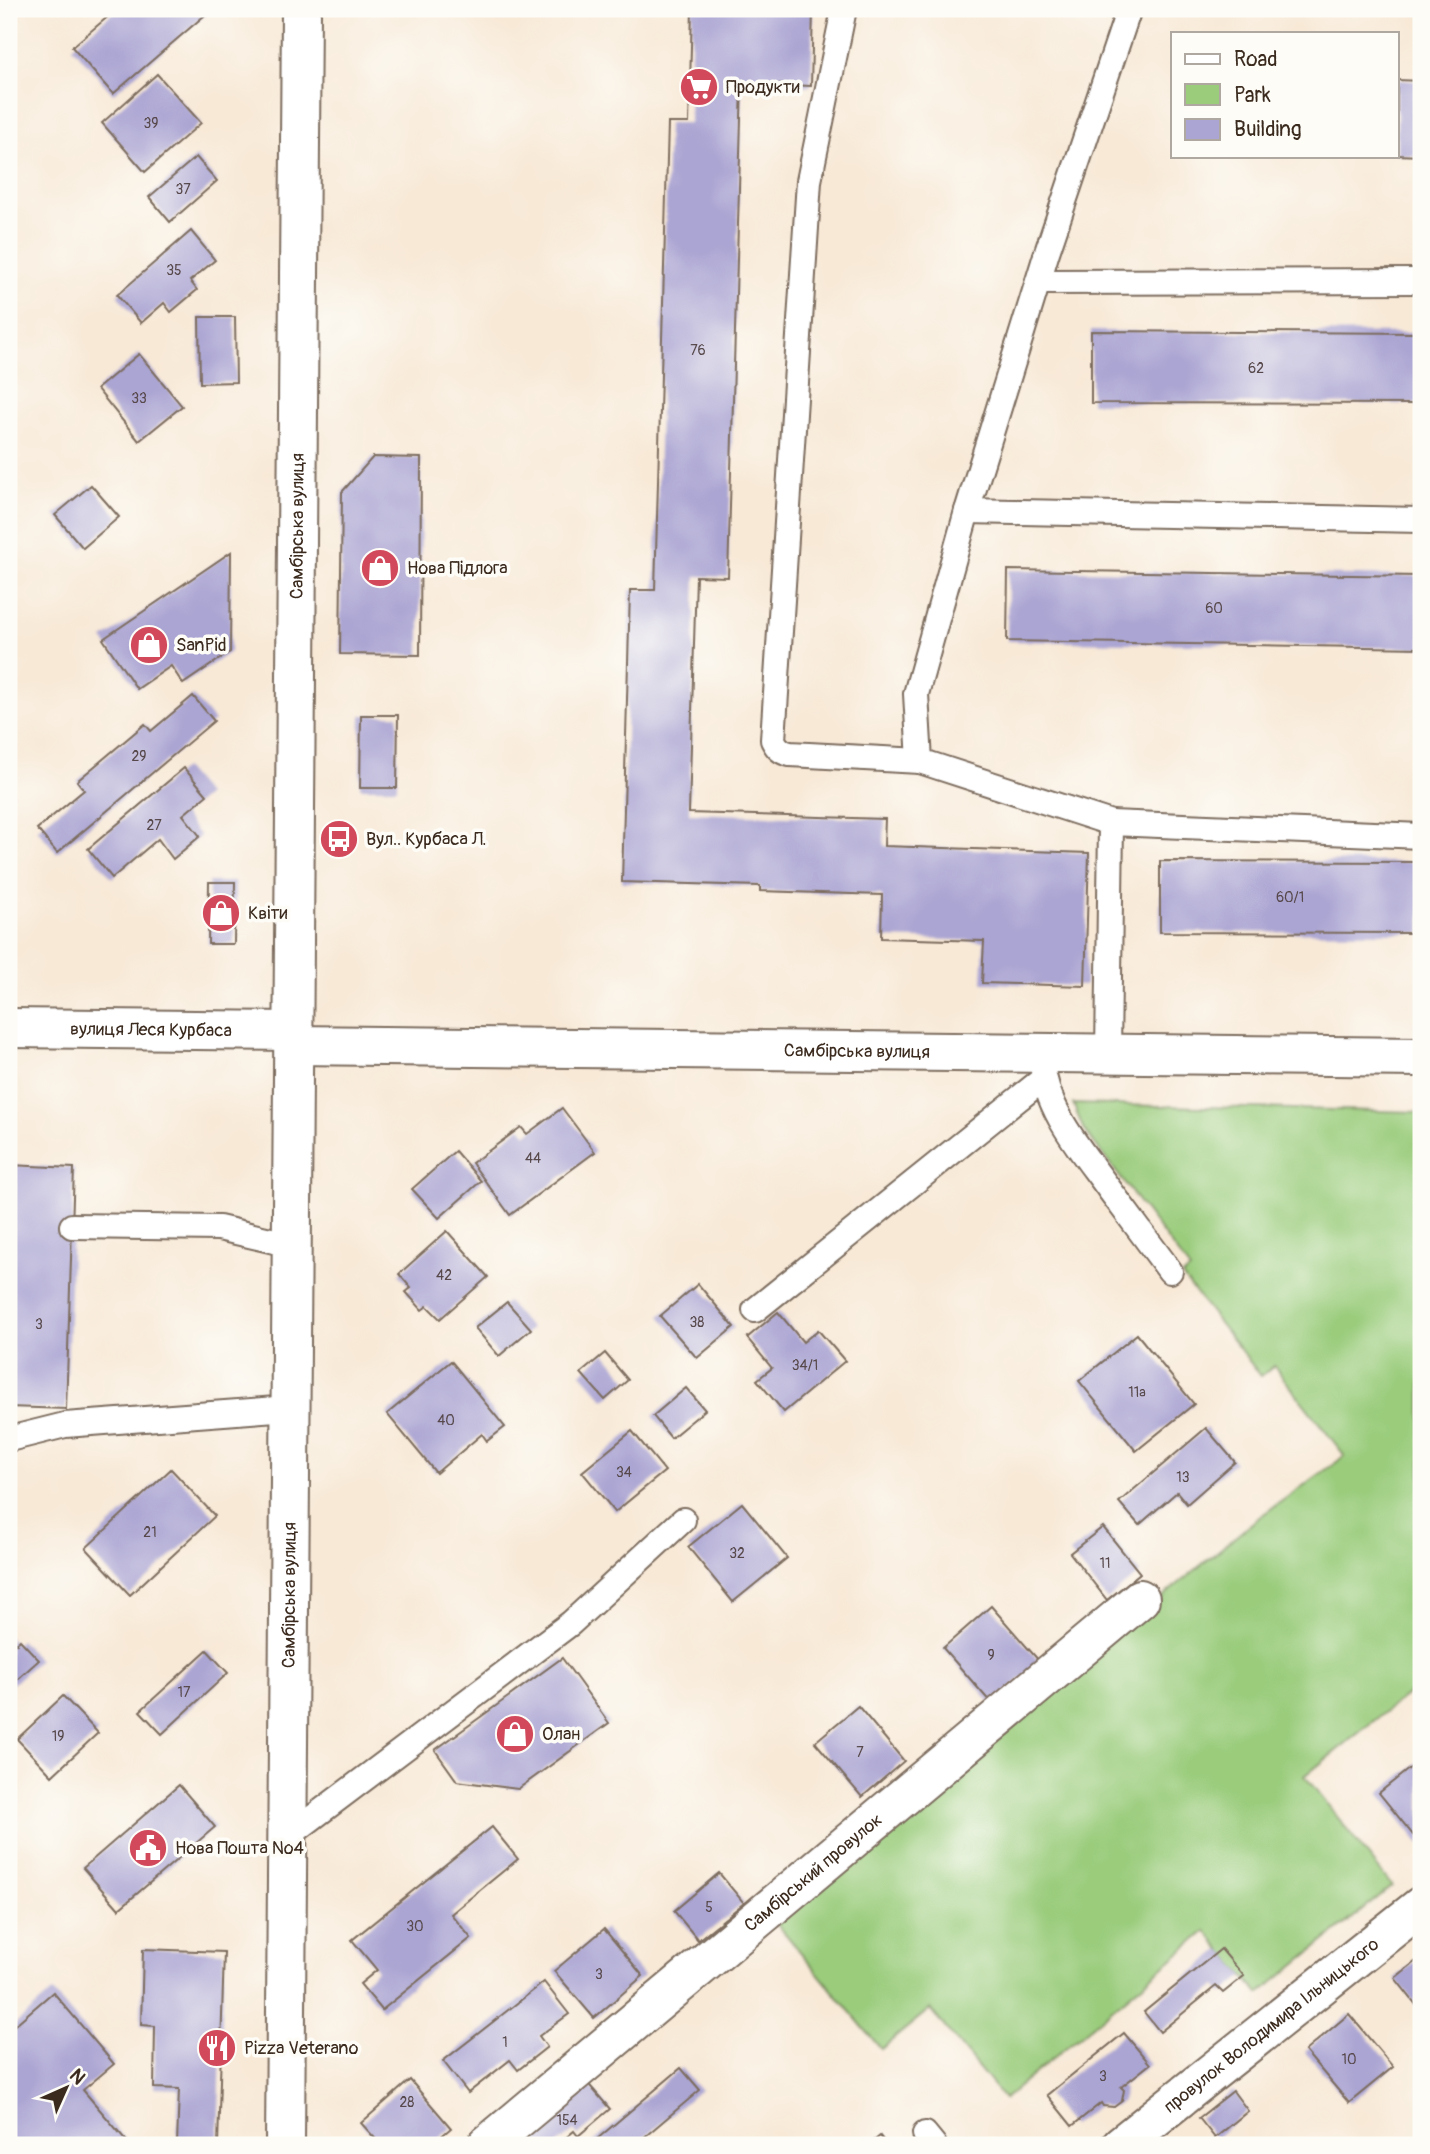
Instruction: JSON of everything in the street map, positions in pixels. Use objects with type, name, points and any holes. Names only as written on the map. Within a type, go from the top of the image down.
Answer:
[{"type":"street","name":"Самбірська вулиця","points":[[285,2145],[301,9]]},
{"type":"street","name":"вулиця Леся Курбаса","points":[[9,1028],[293,1038]]},
{"type":"street","name":"Самбірська вулиця","points":[[293,1038],[1042,1066],[1108,1054],[1421,1057]]},
{"type":"street","name":"Самбірський провулок","points":[[487,2145],[1140,1599]]},
{"type":"street","name":"провулок Володимира Ільницького","points":[[1121,2145],[1421,1906]]},
{"type":"lane","points":[[844,9],[809,181],[773,740],[776,747],[790,754],[920,761],[1111,824],[1421,836]]},
{"type":"lane","points":[[920,761],[916,694],[967,511],[1038,282],[1129,9]]},
{"type":"lane","points":[[1038,282],[1421,281]]},
{"type":"lane","points":[[967,511],[1421,520]]},
{"type":"lane","points":[[1108,1054],[1111,824]]},
{"type":"lane","points":[[755,1310],[1042,1066],[1055,1110],[1071,1137],[1170,1271]]},
{"type":"lane","points":[[72,1226],[219,1228],[292,1245]]},
{"type":"lane","points":[[9,1439],[65,1425],[290,1408]]},
{"type":"lane","points":[[287,1838],[571,1623],[683,1520]]},
{"type":"green space","points":[[1073,1104],[1421,1112],[1421,1683],[1305,1776],[1392,1886],[1259,1994],[1206,1931],[1004,2099],[930,2009],[881,2049],[773,1919],[1258,1518],[1345,1456],[1274,1366],[1261,1376],[1182,1276],[1190,1270],[1083,1128]]},
{"type":"building","points":[[117,9],[212,9],[113,94],[72,47]]},
{"type":"building","points":[[692,9],[813,9],[811,86],[742,83],[728,577],[696,576],[689,813],[885,819],[884,846],[1089,853],[1085,986],[982,983],[984,941],[881,938],[882,895],[760,891],[760,886],[622,882],[630,590],[655,590],[668,123],[689,123]]},
{"type":"building","points":[[157,74],[201,123],[145,172],[102,123]]},
{"type":"building","points":[[1398,80],[1421,81],[1421,156],[1398,155]]},
{"type":"building","points":[[196,157],[217,181],[170,222],[149,197]]},
{"type":"building","points":[[191,231],[215,260],[190,281],[197,290],[171,312],[164,303],[141,323],[117,295]]},
{"type":"building","points":[[199,317],[235,317],[236,382],[200,383]]},
{"type":"building","points":[[1091,331],[1421,333],[1421,404],[1091,403]]},
{"type":"building","points":[[139,354],[182,406],[139,441],[97,389]]},
{"type":"building","points":[[373,457],[421,458],[420,655],[340,654],[342,492]]},
{"type":"building","points":[[91,485],[119,517],[83,548],[55,515]]},
{"type":"building","points":[[231,552],[230,652],[183,684],[171,666],[137,689],[103,639]]},
{"type":"building","points":[[1008,570],[1421,576],[1421,648],[1007,641]]},
{"type":"building","points":[[193,696],[214,721],[57,853],[37,829],[84,790],[77,781],[145,724],[151,731]]},
{"type":"building","points":[[361,715],[398,715],[397,788],[360,788]]},
{"type":"building","points":[[184,768],[207,795],[183,815],[200,836],[173,859],[158,839],[112,878],[88,849]]},
{"type":"building","points":[[1160,861],[1421,862],[1421,933],[1160,932]]},
{"type":"building","points":[[209,882],[235,882],[234,944],[208,944]]},
{"type":"building","points":[[562,1108],[595,1152],[510,1215],[472,1163],[521,1127],[527,1134]]},
{"type":"building","points":[[455,1151],[481,1181],[439,1218],[412,1189]]},
{"type":"building","points":[[9,1165],[74,1168],[66,1409],[9,1407]]},
{"type":"building","points":[[447,1231],[488,1277],[440,1319],[427,1306],[422,1310],[406,1292],[411,1288],[399,1274]]},
{"type":"building","points":[[698,1284],[734,1327],[697,1358],[660,1316]]},
{"type":"building","points":[[507,1302],[531,1329],[499,1356],[475,1328]]},
{"type":"building","points":[[778,1312],[803,1342],[818,1330],[845,1361],[784,1412],[757,1380],[772,1368],[747,1338]]},
{"type":"building","points":[[1137,1334],[1194,1404],[1136,1451],[1079,1381]]},
{"type":"building","points":[[605,1353],[628,1380],[605,1400],[581,1373]]},
{"type":"building","points":[[451,1361],[505,1427],[487,1441],[482,1434],[436,1473],[387,1414]]},
{"type":"building","points":[[686,1388],[705,1410],[671,1438],[653,1416]]},
{"type":"building","points":[[1206,1428],[1235,1462],[1187,1504],[1177,1492],[1139,1525],[1119,1502]]},
{"type":"building","points":[[632,1431],[665,1471],[615,1512],[582,1472]]},
{"type":"building","points":[[171,1469],[215,1516],[130,1595],[86,1548]]},
{"type":"building","points":[[742,1503],[787,1558],[733,1602],[688,1547]]},
{"type":"building","points":[[1103,1527],[1140,1573],[1107,1600],[1070,1553]]},
{"type":"building","points":[[991,1606],[1040,1662],[992,1704],[943,1648]]},
{"type":"building","points":[[9,1637],[16,1644],[20,1640],[39,1660],[9,1687]]},
{"type":"building","points":[[207,1650],[228,1673],[162,1734],[140,1711]]},
{"type":"building","points":[[562,1658],[609,1723],[518,1789],[457,1781],[435,1750]]},
{"type":"building","points":[[63,1696],[98,1733],[52,1776],[17,1739]]},
{"type":"building","points":[[858,1706],[904,1761],[862,1797],[815,1742]]},
{"type":"building","points":[[1421,1759],[1421,1845],[1379,1793]]},
{"type":"building","points":[[179,1785],[215,1827],[119,1909],[83,1868]]},
{"type":"building","points":[[492,1827],[518,1859],[451,1914],[471,1938],[382,2010],[360,1984],[377,1970],[352,1940]]},
{"type":"building","points":[[719,1873],[744,1903],[698,1940],[674,1911]]},
{"type":"building","points":[[604,1929],[643,1976],[594,2018],[554,1971]]},
{"type":"building","points":[[143,1949],[224,1952],[218,2145],[177,2145],[179,2089],[154,2088],[155,2026],[141,2025]]},
{"type":"building","points":[[1221,1949],[1244,1976],[1223,1993],[1216,1986],[1160,2032],[1144,2012]]},
{"type":"building","points":[[1421,1957],[1421,2011],[1395,1978]]},
{"type":"building","points":[[544,1982],[569,2014],[539,2036],[547,2047],[518,2070],[510,2060],[468,2093],[443,2061]]},
{"type":"building","points":[[53,1992],[114,2064],[83,2090],[130,2145],[9,2145],[9,2030]]},
{"type":"building","points":[[1349,2014],[1393,2067],[1349,2103],[1305,2051]]},
{"type":"building","points":[[1124,2033],[1150,2064],[1121,2087],[1124,2090],[1122,2101],[1114,2107],[1103,2106],[1101,2103],[1072,2126],[1047,2095]]},
{"type":"building","points":[[681,2068],[700,2090],[635,2145],[590,2145]]},
{"type":"building","points":[[410,2080],[451,2128],[431,2145],[381,2145],[361,2123]]},
{"type":"building","points":[[585,2080],[610,2109],[578,2136],[574,2131],[557,2145],[507,2145]]},
{"type":"building","points":[[1233,2091],[1248,2111],[1215,2138],[1199,2118]]},
{"type":"building","points":[[880,2136],[887,2145],[869,2145]]},
{"type":"place","name":"Продукти","points":[[699,87]]},
{"type":"place","name":"Нова Підлога","points":[[380,568]]},
{"type":"place","name":"SanPid","points":[[149,645]]},
{"type":"place","name":"Вул.. Курбаса Л.","points":[[339,839]]},
{"type":"place","name":"Квіти","points":[[221,913]]},
{"type":"place","name":"Олан","points":[[515,1734]]},
{"type":"place","name":"Нова Пошта №4","points":[[148,1848]]},
{"type":"place","name":"Pizza Veterano","points":[[217,2048]]}]
